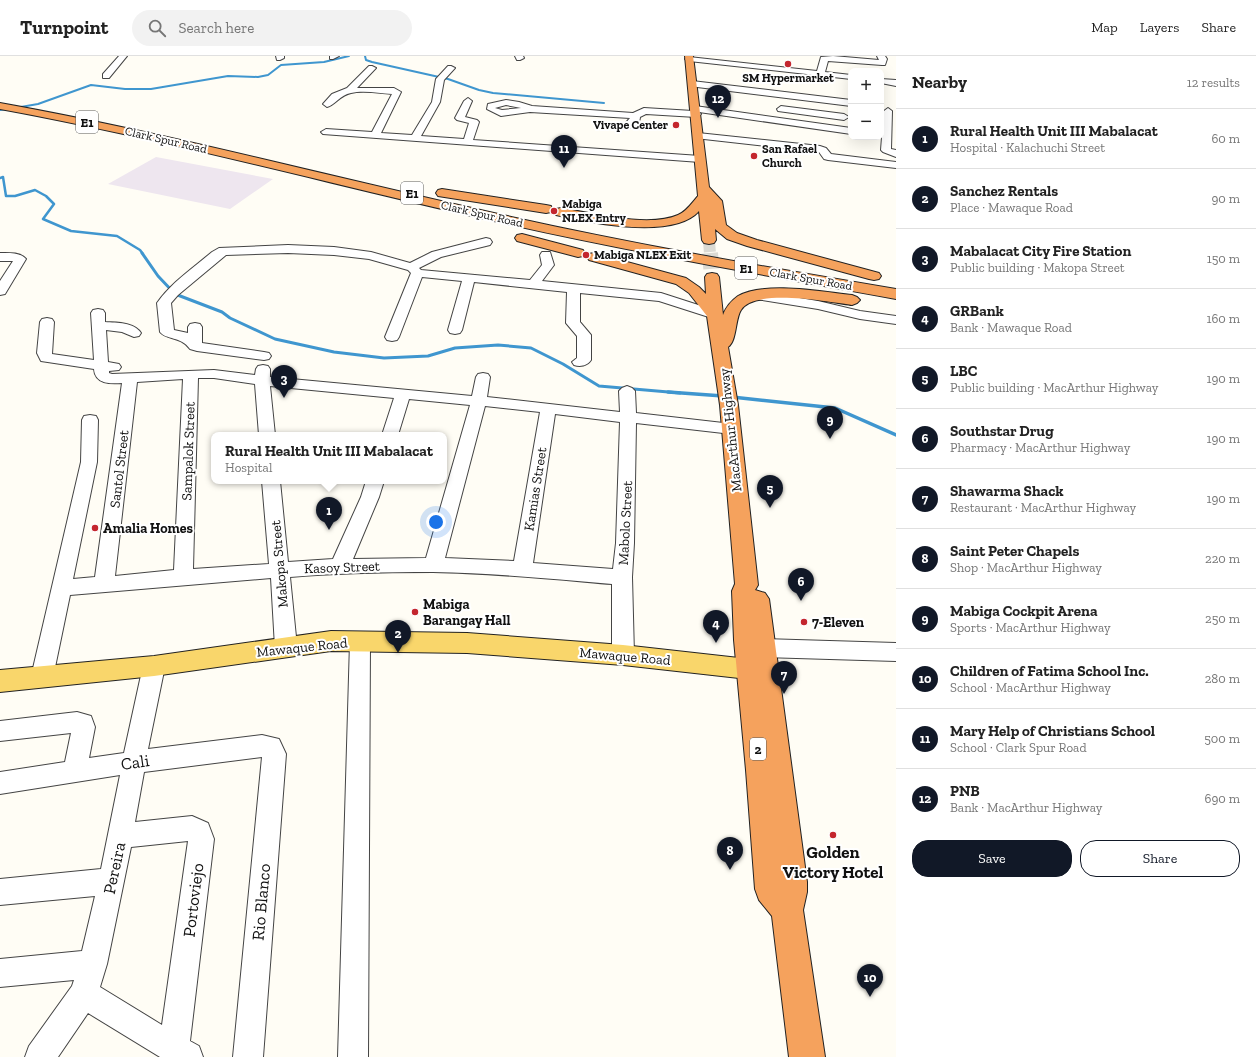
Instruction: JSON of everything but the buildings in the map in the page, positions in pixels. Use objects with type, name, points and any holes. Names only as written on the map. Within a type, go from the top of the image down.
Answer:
[{"type":"highway","points":[[689,57],[709,240]]},
{"type":"highway","name":"Clark Spur Road","points":[[12,106],[122,124],[498,214],[679,250],[896,289]]},
{"type":"highway","name":"Clark Spur Road","points":[[12,106],[262,162],[487,216],[614,243],[896,294]]},
{"type":"highway","points":[[212,146],[417,189],[546,209]]},
{"type":"highway","points":[[262,162],[410,205],[452,220]]},
{"type":"highway","points":[[561,212],[621,221],[659,224],[683,218],[693,211],[704,192]]},
{"type":"highway","points":[[704,192],[716,202],[720,227],[738,239],[846,270],[896,281]]},
{"type":"highway","points":[[509,234],[578,253]]},
{"type":"highway","points":[[594,257],[681,281],[694,290],[715,315]]},
{"type":"highway","name":"MacArthur Highway","points":[[712,276],[715,315],[732,429],[747,585],[743,592],[756,658],[760,770],[770,889],[787,910],[807,1057]]},
{"type":"highway","points":[[722,354],[733,309],[742,300],[755,295],[787,294],[896,304]]},
{"type":"main road","name":"Mawaque Road","points":[[0,682],[154,666],[331,642],[467,643],[623,655],[756,658]]},
{"type":"street","points":[[106,76],[122,56]]},
{"type":"street","points":[[689,57],[848,77]]},
{"type":"street","points":[[821,73],[824,60],[826,58],[879,64],[883,63],[884,58]]},
{"type":"street","points":[[350,90],[372,68]]},
{"type":"street","points":[[415,138],[436,102],[440,79],[451,68]]},
{"type":"street","points":[[884,81],[896,83]]},
{"type":"street","points":[[692,84],[848,103]]},
{"type":"street","points":[[327,104],[335,96],[350,90],[398,92],[375,136]]},
{"type":"street","points":[[758,118],[765,105],[766,97],[848,106]]},
{"type":"street","points":[[468,101],[460,118],[474,122],[468,142]]},
{"type":"street","points":[[765,105],[848,118]]},
{"type":"street","points":[[530,109],[635,116],[644,111],[695,111],[848,131]]},
{"type":"street","points":[[888,110],[888,136],[886,150],[896,154]]},
{"type":"street","points":[[625,127],[635,120],[635,116]]},
{"type":"street","points":[[326,132],[553,149],[700,158]]},
{"type":"street","points":[[553,149],[554,136]]},
{"type":"street","points":[[698,136],[820,149],[823,150],[828,157],[896,165]]},
{"type":"street","points":[[392,337],[414,270],[419,261],[428,257],[486,242]]},
{"type":"street","points":[[267,432],[262,381],[265,351],[200,348],[195,346],[195,343],[185,337],[167,332],[164,303],[174,292],[216,255],[229,250],[334,250],[371,256],[414,270],[469,278],[661,297],[715,315]]},
{"type":"street","points":[[534,284],[548,265],[546,255]]},
{"type":"street","points":[[0,257],[14,257],[20,259],[20,262],[0,291]]},
{"type":"street","points":[[455,330],[469,278]]},
{"type":"street","points":[[574,288],[573,323],[584,334],[584,360],[579,362]]},
{"type":"street","points":[[755,295],[896,320]]},
{"type":"street","points":[[134,333],[125,328],[98,319],[102,376],[110,379],[129,373],[214,374],[262,381],[479,401],[732,429]]},
{"type":"street","points":[[47,322],[44,357],[102,364]]},
{"type":"street","points":[[194,327],[195,343]]},
{"type":"street","name":"Santol Street","points":[[104,583],[129,373]]},
{"type":"street","name":"Sampalok Street","points":[[183,577],[191,374]]},
{"type":"street","points":[[434,565],[479,401],[483,377]]},
{"type":"street","name":"Mabolo Street","points":[[623,655],[622,577],[625,543],[628,418],[627,391]]},
{"type":"street","points":[[391,432],[403,394]]},
{"type":"street","name":"Kamias Street","points":[[522,569],[548,409]]},
{"type":"street","points":[[42,677],[88,462],[90,420]]},
{"type":"street","name":"Makopa Street","points":[[271,484],[286,647]]},
{"type":"street","points":[[340,566],[370,497],[374,484]]},
{"type":"street","name":"Kasoy Street","points":[[62,588],[104,583],[340,566],[434,565],[522,569],[622,577]]},
{"type":"street","points":[[353,1057],[360,642]]},
{"type":"street","points":[[756,658],[896,652]]},
{"type":"street","name":"Pereira","points":[[40,1057],[84,994],[93,964],[112,881],[142,719],[154,666]]},
{"type":"street","points":[[0,731],[77,722],[83,723],[84,727],[75,771]]},
{"type":"street","name":"Cali","points":[[0,783],[135,762],[262,746],[271,747]]},
{"type":"street","name":"Rio Blanco","points":[[248,1057],[274,754],[271,747]]},
{"type":"street","name":"Portoviejo","points":[[120,836],[192,828],[199,832],[201,839],[181,1053]]},
{"type":"street","points":[[0,892],[112,881]]},
{"type":"street","points":[[0,973],[93,964]]},
{"type":"street","points":[[84,994],[181,1053]]},
{"type":"shaded area","points":[[156,157],[273,179],[230,209],[108,184]]},
{"type":"waterway","points":[[15,108],[38,104],[91,85],[125,89],[151,89],[228,76],[258,77],[268,75],[281,65],[324,62],[349,56]]},
{"type":"waterway","points":[[365,56],[366,60],[372,62],[448,79],[479,90],[493,93],[604,103]]},
{"type":"waterway","points":[[0,110],[8,109]]},
{"type":"waterway","points":[[0,178],[3,177],[6,196],[15,196],[35,190],[46,196],[54,204],[43,219],[71,231],[117,236],[140,250],[143,254]]},
{"type":"waterway","points":[[142,253],[158,276],[175,294],[222,312],[230,318],[275,339],[334,352],[384,358],[428,356],[455,348],[498,345],[531,348],[563,364],[599,386],[671,392]]},
{"type":"waterway","points":[[671,392],[723,396]]},
{"type":"waterway","points":[[671,392],[680,393]]},
{"type":"waterway","points":[[732,397],[835,408],[896,435]]},
{"type":"tunnel","points":[[709,240],[710,254]]},
{"type":"tunnel","points":[[710,253],[712,277]]},
{"type":"place","name":"SM Hypermarket","points":[[788,64]]},
{"type":"place","name":"PNB","points":[[718,118]]},
{"type":"place","name":"Vivape Center","points":[[676,125]]},
{"type":"place","name":"San Rafael Church","points":[[754,156]]},
{"type":"place","name":"Mary Help of Christians School","points":[[564,168]]},
{"type":"place","name":"Mabiga NLEX Entry","points":[[554,211]]},
{"type":"place","name":"Mabiga NLEX Exit","points":[[586,255]]},
{"type":"place","name":"Mabalacat City Fire Station","points":[[284,398]]},
{"type":"place","name":"Mabiga Cockpit Arena","points":[[830,439]]},
{"type":"place","name":"LBC","points":[[770,508]]},
{"type":"place","name":"Amalia Homes","points":[[95,528]]},
{"type":"place","name":"Rural Health Unit III Mabalacat","points":[[329,530]]},
{"type":"place","name":"Southstar Drug","points":[[801,601]]},
{"type":"place","name":"Mabiga Barangay Hall","points":[[415,612]]},
{"type":"place","name":"7-Eleven","points":[[804,622]]},
{"type":"place","name":"GRBank","points":[[716,643]]},
{"type":"place","name":"Sanchez Rentals","points":[[398,653]]},
{"type":"place","name":"Shawarma Shack","points":[[784,694]]},
{"type":"place","name":"Golden Victory Hotel","points":[[833,835]]},
{"type":"place","name":"Saint Peter Chapels","points":[[730,870]]},
{"type":"place","name":"Children of Fatima School Inc.","points":[[870,997]]}]
